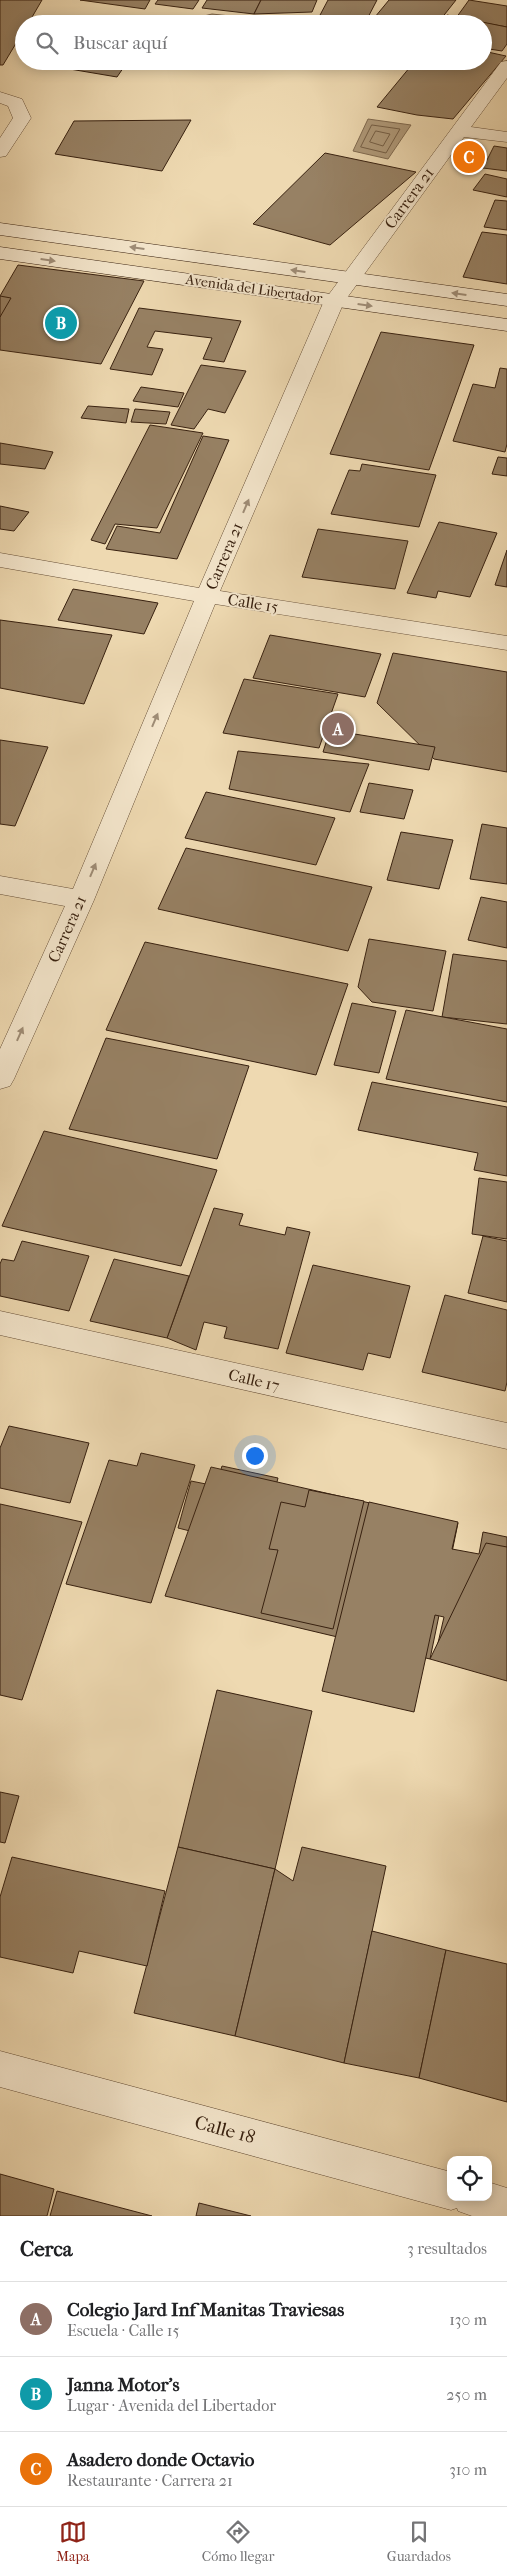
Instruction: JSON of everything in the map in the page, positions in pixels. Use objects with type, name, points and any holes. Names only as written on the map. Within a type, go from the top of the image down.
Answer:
[{"type":"street","name":"Carrera 21","points":[[0,1079],[81,900],[207,596],[334,301],[507,66]]},
{"type":"street","points":[[0,97],[16,103],[22,118],[0,152]]},
{"type":"street","points":[[458,131],[507,137]]},
{"type":"street","name":"Avenida del Libertador","points":[[0,229],[507,300]]},
{"type":"street","name":"Avenida del Libertador","points":[[0,253],[507,325]]},
{"type":"street","name":"Calle 15","points":[[0,560],[207,596],[507,643]]},
{"type":"street","points":[[0,885],[81,900]]},
{"type":"street","name":"Calle 17","points":[[0,1323],[507,1436]]},
{"type":"street","name":"Calle 18","points":[[0,2069],[447,2191]]},
{"type":"street","points":[[486,2201],[507,2207]]},
{"type":"water","points":[[368,119],[411,125],[388,159],[353,151]]},
{"type":"building","points":[[0,0],[42,0],[33,15],[15,15],[15,45],[3,65],[0,65]]},
{"type":"building","points":[[80,0],[150,0],[145,9]]},
{"type":"building","points":[[158,0],[199,0],[193,9],[155,4]]},
{"type":"building","points":[[207,0],[261,0],[254,14],[202,8]]},
{"type":"building","points":[[261,0],[317,0],[312,12],[254,14]]},
{"type":"building","points":[[328,0],[377,0],[369,15],[320,15]]},
{"type":"building","points":[[389,0],[456,0],[444,15],[377,15]]},
{"type":"building","points":[[469,0],[507,6],[507,27],[492,24],[492,15],[458,15]]},
{"type":"building","points":[[492,24],[507,27],[507,44],[502,51],[492,49]]},
{"type":"building","points":[[492,53],[506,56],[453,119],[417,115],[377,107],[408,70],[492,70]]},
{"type":"building","points":[[76,70],[122,70],[117,77]]},
{"type":"building","points":[[191,120],[162,171],[55,154],[74,121]]},
{"type":"building","points":[[494,146],[507,148],[507,171],[483,168]]},
{"type":"building","points":[[325,153],[416,172],[330,245],[253,224]]},
{"type":"building","points":[[485,174],[507,179],[507,197],[473,190]]},
{"type":"building","points":[[495,200],[507,201],[507,230],[484,227]]},
{"type":"building","points":[[482,232],[507,235],[507,284],[463,277]]},
{"type":"building","points":[[18,265],[144,281],[101,364],[0,350],[0,296]]},
{"type":"building","points":[[0,296],[11,298],[0,317]]},
{"type":"building","points":[[139,308],[241,321],[224,362],[203,359],[212,338],[155,331],[147,347],[163,349],[152,375],[110,369]]},
{"type":"building","points":[[381,332],[474,345],[429,470],[330,454]]},
{"type":"building","points":[[201,365],[246,371],[225,413],[208,409],[194,429],[171,425]]},
{"type":"building","points":[[500,368],[507,369],[507,444],[505,452],[453,441],[473,384],[495,388]]},
{"type":"building","points":[[141,387],[184,393],[178,407],[133,401]]},
{"type":"building","points":[[88,406],[129,409],[126,423],[81,418]]},
{"type":"building","points":[[135,409],[170,412],[166,424],[131,422]]},
{"type":"building","points":[[150,425],[203,433],[157,528],[115,524],[105,544],[91,540]]},
{"type":"building","points":[[203,436],[229,440],[177,559],[106,549],[117,526],[160,533]]},
{"type":"building","points":[[0,443],[53,452],[45,469],[0,464]]},
{"type":"building","points":[[498,457],[507,458],[507,476],[492,474]]},
{"type":"building","points":[[362,464],[436,475],[419,527],[331,514],[349,470],[360,471]]},
{"type":"building","points":[[0,506],[29,512],[14,531],[0,529]]},
{"type":"building","points":[[439,522],[497,533],[470,597],[438,591],[436,598],[407,593]]},
{"type":"building","points":[[318,529],[408,541],[395,589],[302,577]]},
{"type":"building","points":[[507,550],[507,587],[495,585]]},
{"type":"building","points":[[73,589],[158,603],[144,634],[58,620]]},
{"type":"building","points":[[0,620],[112,635],[84,704],[0,688]]},
{"type":"building","points":[[270,635],[381,654],[365,697],[253,678]]},
{"type":"building","points":[[393,653],[507,672],[507,772],[434,759],[377,703]]},
{"type":"building","points":[[244,679],[338,694],[319,748],[223,733]]},
{"type":"building","points":[[330,730],[435,747],[429,770],[323,752]]},
{"type":"building","points":[[0,740],[48,747],[15,826],[0,824]]},
{"type":"building","points":[[238,751],[369,764],[350,812],[229,789]]},
{"type":"building","points":[[369,783],[413,790],[404,819],[360,812]]},
{"type":"building","points":[[206,792],[335,818],[316,865],[185,838]]},
{"type":"building","points":[[482,824],[507,828],[507,884],[470,879]]},
{"type":"building","points":[[401,832],[453,840],[439,889],[387,880]]},
{"type":"building","points":[[186,848],[372,887],[348,951],[158,909]]},
{"type":"building","points":[[481,897],[507,902],[507,948],[468,940]]},
{"type":"building","points":[[369,939],[446,951],[433,1011],[372,1002],[358,987]]},
{"type":"building","points":[[145,942],[348,984],[316,1075],[106,1030]]},
{"type":"building","points":[[453,954],[507,961],[507,1024],[442,1017]]},
{"type":"building","points":[[352,1003],[396,1011],[379,1073],[334,1065]]},
{"type":"building","points":[[406,1010],[507,1029],[507,1102],[386,1079]]},
{"type":"building","points":[[106,1038],[249,1066],[217,1159],[69,1129]]},
{"type":"building","points":[[372,1082],[507,1107],[507,1176],[474,1170],[478,1153],[358,1130]]},
{"type":"building","points":[[44,1131],[217,1170],[181,1266],[2,1226]]},
{"type":"building","points":[[479,1178],[507,1182],[507,1239],[472,1234]]},
{"type":"building","points":[[214,1208],[243,1214],[239,1225],[285,1235],[287,1227],[310,1232],[278,1349],[224,1338],[227,1327],[204,1322],[196,1350],[167,1338]]},
{"type":"building","points":[[483,1236],[507,1241],[507,1302],[468,1293]]},
{"type":"building","points":[[22,1241],[89,1256],[69,1311],[0,1296],[0,1264],[2,1259],[14,1261]]},
{"type":"building","points":[[114,1259],[189,1276],[167,1338],[90,1321]]},
{"type":"building","points":[[313,1265],[410,1286],[390,1358],[368,1353],[363,1370],[286,1353]]},
{"type":"building","points":[[445,1295],[507,1310],[507,1382],[505,1391],[422,1372]]},
{"type":"building","points":[[9,1426],[89,1443],[70,1503],[0,1488],[0,1448]]},
{"type":"building","points":[[141,1453],[195,1465],[151,1603],[66,1584],[109,1460],[137,1466]]},
{"type":"building","points":[[222,1466],[278,1478],[244,1608],[172,1593],[190,1531],[178,1528],[191,1481],[216,1486]]},
{"type":"building","points":[[211,1467],[458,1523],[430,1659],[165,1596]]},
{"type":"building","points":[[309,1490],[364,1501],[333,1629],[261,1613],[278,1550],[269,1549],[281,1502],[305,1507]]},
{"type":"building","points":[[369,1502],[458,1522],[452,1549],[479,1554],[483,1532],[507,1537],[507,1673],[435,1656],[444,1617],[435,1615],[414,1712],[322,1691]]},
{"type":"building","points":[[0,1504],[82,1522],[22,1700],[0,1695]]},
{"type":"building","points":[[486,1543],[507,1547],[507,1681],[430,1659]]},
{"type":"building","points":[[217,1690],[312,1711],[275,1869],[178,1847]]},
{"type":"building","points":[[0,1792],[19,1796],[5,1843],[0,1842]]},
{"type":"building","points":[[178,1847],[275,1869],[235,2036],[134,2013]]},
{"type":"building","points":[[302,1847],[386,1866],[344,2063],[235,2036],[275,1869],[293,1881]]},
{"type":"building","points":[[12,1857],[165,1891],[147,1966],[79,1951],[73,1973],[0,1957],[0,1897]]},
{"type":"building","points":[[372,1931],[446,1950],[419,2078],[344,2063]]},
{"type":"building","points":[[446,1950],[507,1964],[507,2102],[419,2078]]},
{"type":"building","points":[[0,2174],[54,2189],[47,2216],[0,2216]]},
{"type":"building","points":[[57,2191],[152,2216],[50,2216]]},
{"type":"building","points":[[199,2203],[251,2216],[196,2216]]},
{"type":"place","name":"Asadero donde Octavio","points":[[469,157]]},
{"type":"place","name":"Janna Motor's","points":[[61,323]]},
{"type":"place","name":"Colegio Jard Inf Manitas Traviesas","points":[[338,729]]}]
